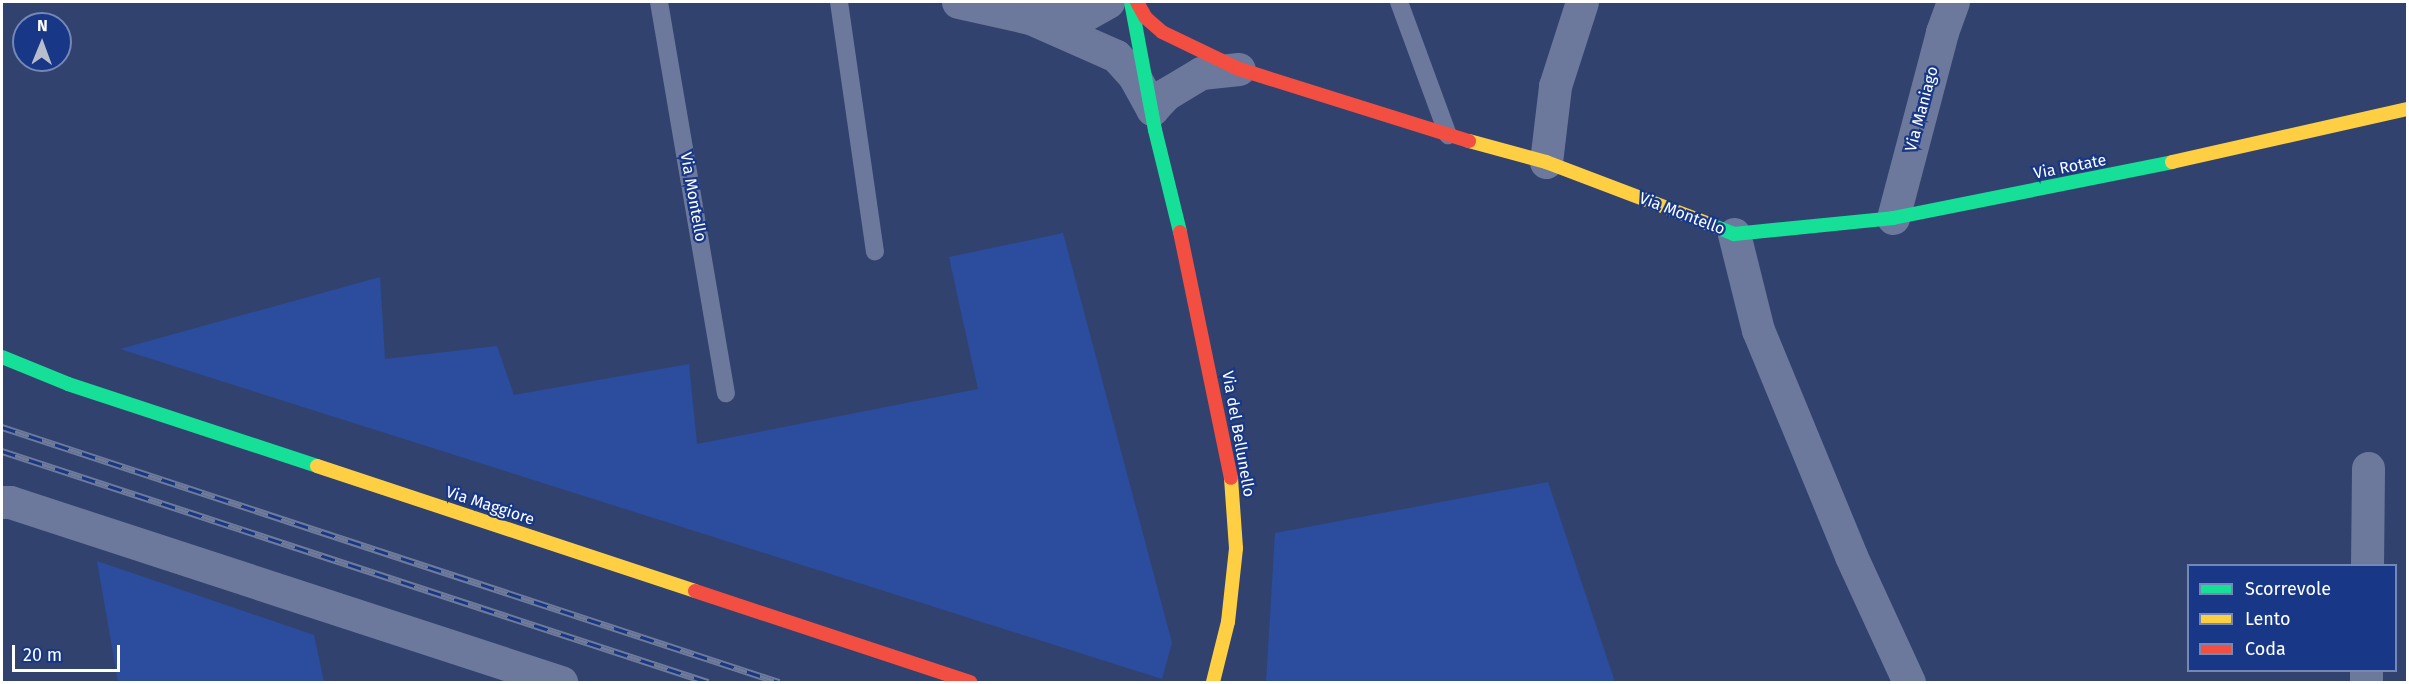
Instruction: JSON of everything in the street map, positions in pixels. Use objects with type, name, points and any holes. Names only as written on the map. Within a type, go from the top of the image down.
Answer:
[{"type":"street","points":[[958,2],[1030,18],[1116,56],[1134,76],[1152,109],[1166,94],[1201,73],[1239,69]]},
{"type":"street","points":[[1030,18],[1089,13],[1108,2]]},
{"type":"street","name":"Via del Bellunello","points":[[1131,2],[1232,479],[1236,548],[1228,622],[1213,682]]},
{"type":"street","name":"Via Montello","points":[[1137,2],[1146,18],[1162,32],[1239,69],[1448,135],[1546,162],[1734,234],[1758,330],[1851,556],[1909,682]]},
{"type":"street","points":[[1546,162],[1555,86],[1582,2]]},
{"type":"street","name":"Via Maniago","points":[[1893,218],[1942,32],[1953,2]]},
{"type":"street","name":"Via Rotate","points":[[1734,234],[1893,218],[2134,171],[2408,109]]},
{"type":"street","name":"Via Maggiore","points":[[2,357],[68,384],[970,682]]},
{"type":"street","points":[[2367,564],[2368,468]]},
{"type":"street","points":[[2,502],[21,506],[561,682]]},
{"type":"lane","name":"Via Montello","points":[[659,2],[726,393]]},
{"type":"lane","points":[[839,2],[875,251]]},
{"type":"lane","points":[[1399,2],[1448,135]]},
{"type":"shaded area","points":[[1063,233],[1172,643],[1162,679],[120,349],[380,277],[385,359],[497,346],[514,395],[689,364],[697,444],[978,389],[949,257]]},
{"type":"shaded area","points":[[1548,482],[1615,682],[1266,682],[1275,533]]},
{"type":"shaded area","points":[[97,561],[314,635],[324,682],[118,682]]},
{"type":"railway","points":[[2,427],[779,682]]},
{"type":"railway","points":[[2,451],[708,682]]},
{"type":"traffic: fast","points":[[1131,2],[1155,130],[1180,232]]},
{"type":"traffic: fast","points":[[1709,224],[1734,234],[1893,218],[2172,162]]},
{"type":"traffic: fast","points":[[2,357],[68,384],[317,466]]},
{"type":"traffic: slow","points":[[2172,162],[2408,109]]},
{"type":"traffic: slow","points":[[1469,141],[1546,162],[1709,224]]},
{"type":"traffic: slow","points":[[317,466],[695,591]]},
{"type":"traffic: slow","points":[[1213,682],[1228,622],[1236,548],[1231,478]]},
{"type":"traffic: jam","points":[[1137,2],[1146,18],[1162,32],[1239,69],[1469,141]]},
{"type":"traffic: jam","points":[[1180,232],[1231,478]]},
{"type":"traffic: jam","points":[[695,591],[970,682]]}]
